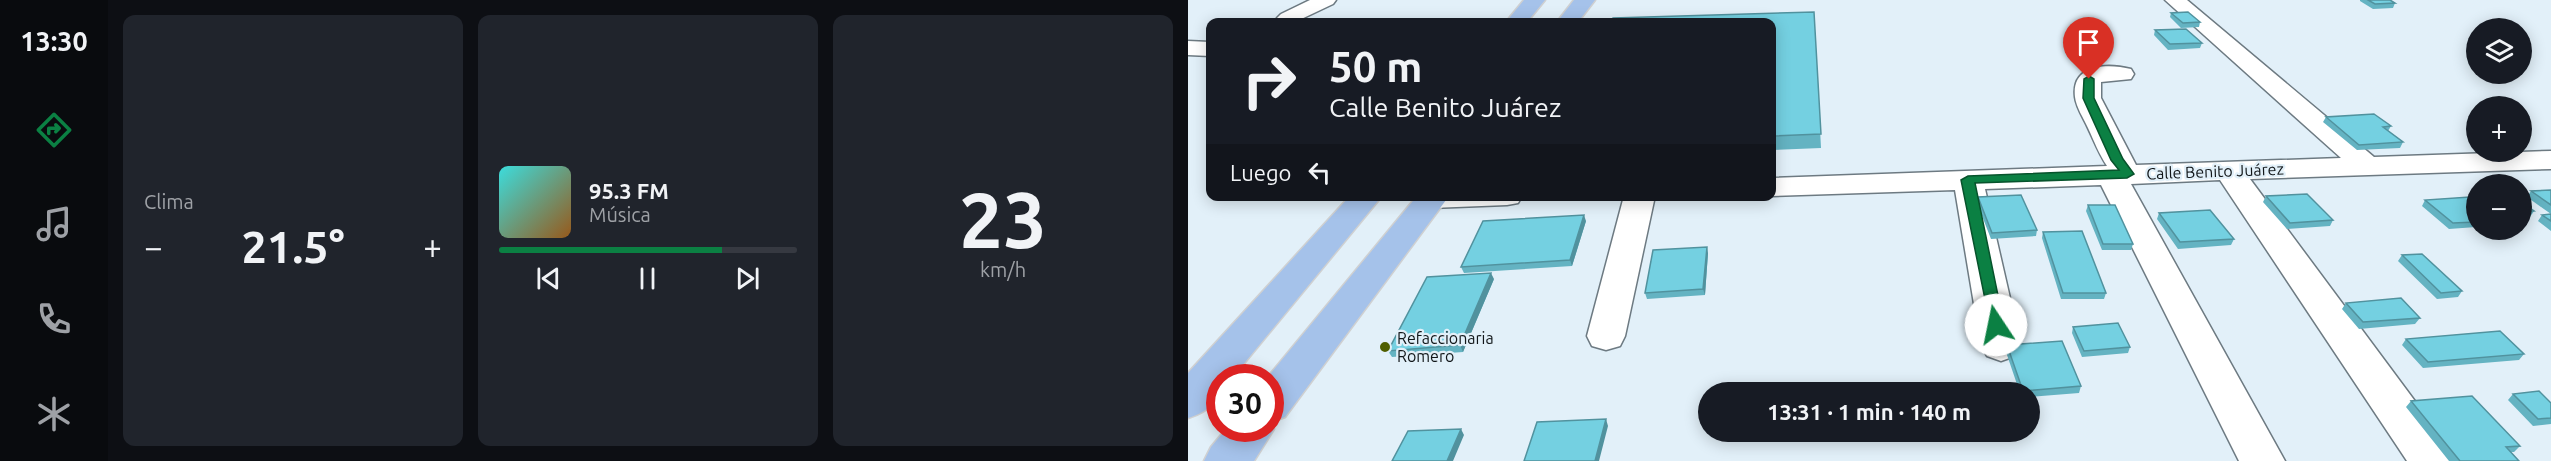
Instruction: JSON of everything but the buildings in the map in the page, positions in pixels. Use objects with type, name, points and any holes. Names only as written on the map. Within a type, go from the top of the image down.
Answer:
[{"type":"main road","points":[[1519,18],[1535,0]]},
{"type":"main road","points":[[1570,18],[1584,0]]},
{"type":"main road","points":[[1188,401],[1363,201]]},
{"type":"main road","points":[[1284,387],[1430,201]]},
{"type":"main road","points":[[1227,461],[1242,442]]},
{"type":"street","points":[[1288,18],[1326,0]]},
{"type":"street","points":[[2175,0],[2367,166]]},
{"type":"street","points":[[1188,48],[1206,49]]},
{"type":"street","points":[[2122,74],[2097,75],[2089,79],[2088,98],[2117,160],[2119,174],[2262,461]]},
{"type":"street","name":"Calle Benito Juárez","points":[[1776,187],[2551,160]]},
{"type":"street","points":[[2229,171],[2433,461]]},
{"type":"street","points":[[1968,180],[2001,346]]},
{"type":"street","points":[[1606,336],[1639,201]]},
{"type":"place","name":"Refaccionaria Romero","points":[[1385,347]]},
{"type":"route","points":[[1996,325],[1968,180],[2127,174],[2117,160],[2088,98],[2089,79]]}]
